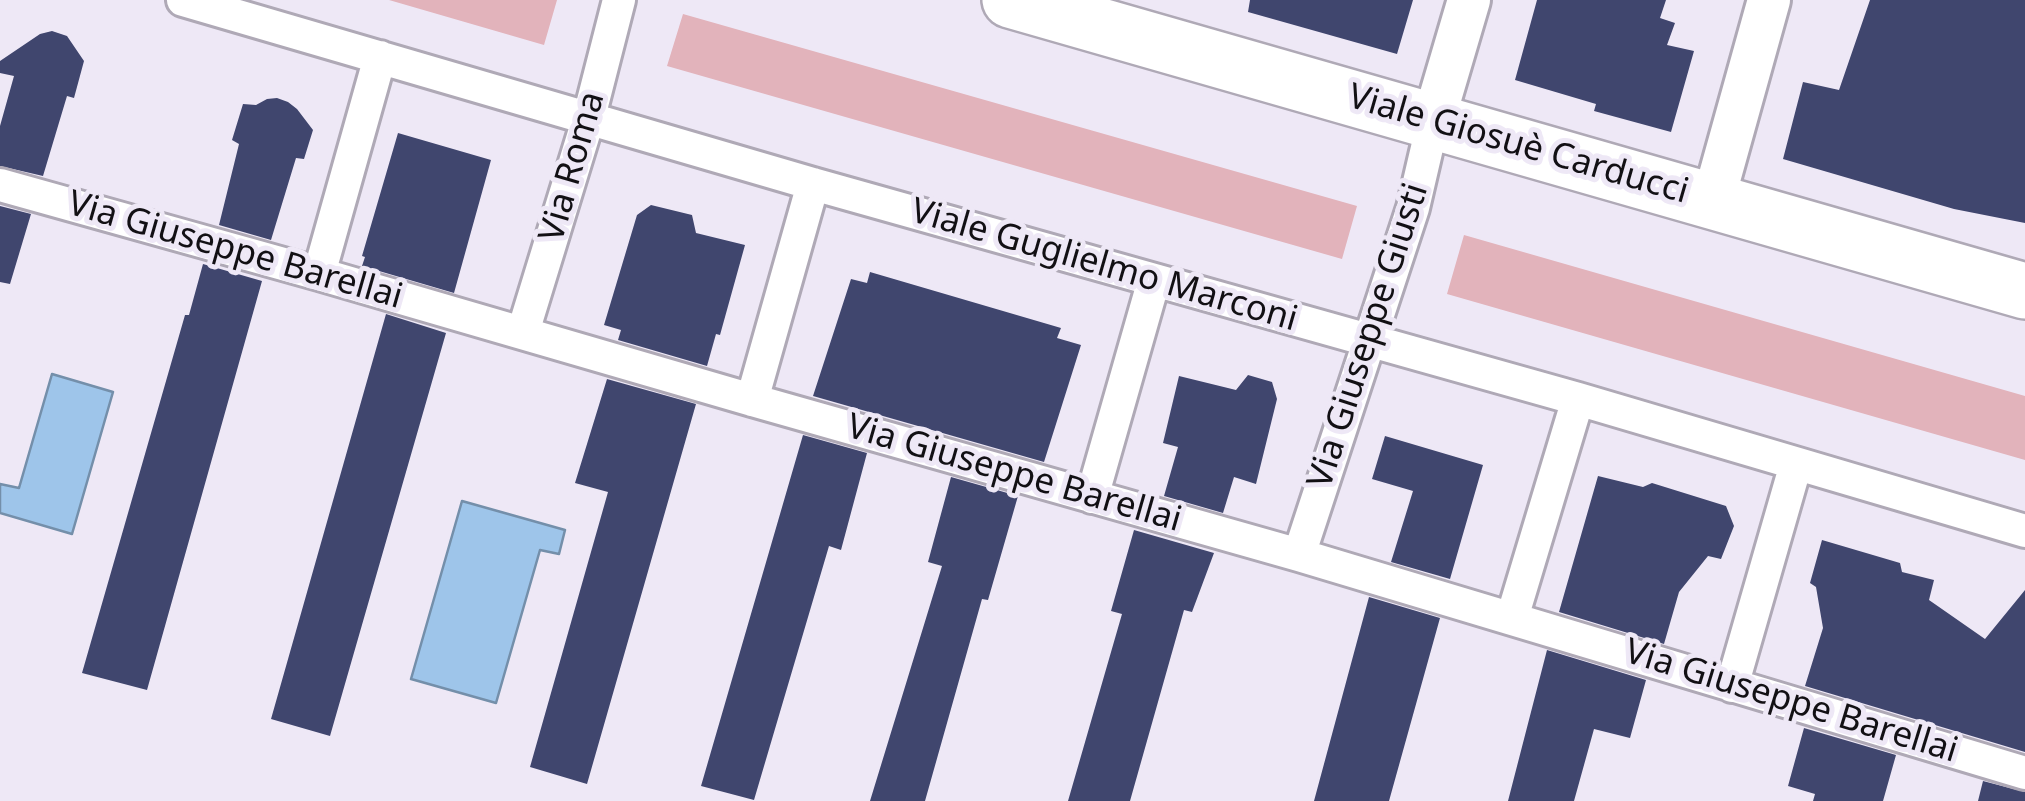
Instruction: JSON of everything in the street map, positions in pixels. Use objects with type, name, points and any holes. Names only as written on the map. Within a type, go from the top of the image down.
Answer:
[{"type":"street","name":"Viale Guglielmo Marconi","points":[[183,0],[813,184],[1578,399],[2025,531]]},
{"type":"street","name":"Via Roma","points":[[523,332],[589,117],[619,0]]},
{"type":"street","name":"Viale Giosuè Carducci","points":[[1010,0],[2025,291]]},
{"type":"street","name":"Via Giuseppe Giusti","points":[[1299,555],[1414,208],[1469,0]]},
{"type":"street","points":[[1712,201],[1770,0]]},
{"type":"street","points":[[320,274],[380,58]]},
{"type":"street","points":[[752,400],[813,184]]},
{"type":"street","name":"Via Giuseppe Barellai","points":[[0,185],[1299,555],[2025,772]]},
{"type":"street","points":[[1092,496],[1154,280]]},
{"type":"street","points":[[1512,618],[1578,399]]},
{"type":"street","points":[[1732,686],[1796,464]]},
{"type":"shaded area","points":[[389,0],[557,0],[544,45]]},
{"type":"shaded area","points":[[683,14],[1357,206],[1342,259],[667,66]]},
{"type":"shaded area","points":[[1464,235],[2025,396],[2025,460],[1447,294]]},
{"type":"water","points":[[52,374],[113,392],[72,534],[0,513],[0,484],[19,488]]},
{"type":"water","points":[[462,501],[565,530],[559,554],[540,550],[496,703],[411,679]]},
{"type":"building","points":[[1250,0],[1413,0],[1397,54],[1248,12]]},
{"type":"building","points":[[1537,0],[1666,0],[1660,18],[1675,23],[1667,45],[1694,51],[1671,132],[1594,111],[1596,104],[1515,80]]},
{"type":"building","points":[[1870,0],[2025,0],[2025,223],[1954,209],[1783,159],[1803,82],[1839,90]]},
{"type":"building","points":[[52,31],[67,36],[84,61],[74,98],[67,96],[43,176],[0,166],[0,126],[14,76],[0,73],[0,61],[40,34]]},
{"type":"building","points":[[277,98],[297,109],[313,130],[304,159],[296,158],[271,240],[219,225],[239,144],[232,140],[243,104],[256,105]]},
{"type":"building","points":[[398,133],[491,160],[454,293],[362,266]]},
{"type":"building","points":[[651,205],[692,215],[696,233],[745,245],[720,335],[716,334],[707,366],[618,340],[621,330],[604,325],[637,215]]},
{"type":"building","points":[[0,206],[31,214],[10,284],[0,282]]},
{"type":"building","points":[[203,264],[262,281],[147,690],[82,673]]},
{"type":"building","points":[[870,272],[1061,328],[1057,338],[1081,345],[1044,462],[813,396],[851,279],[867,283]]},
{"type":"building","points":[[386,314],[446,333],[330,736],[271,719]]},
{"type":"building","points":[[1248,375],[1272,382],[1277,399],[1256,484],[1234,477],[1223,513],[1164,496],[1178,447],[1163,443],[1179,376],[1236,390]]},
{"type":"building","points":[[607,379],[696,404],[587,784],[530,767],[608,492],[575,483]]},
{"type":"building","points":[[803,435],[867,453],[841,550],[829,546],[754,800],[701,786]]},
{"type":"building","points":[[1385,436],[1483,465],[1450,579],[1391,562],[1413,491],[1372,479]]},
{"type":"building","points":[[1598,476],[1643,487],[1652,483],[1726,506],[1734,526],[1721,559],[1708,556],[1679,592],[1664,644],[1559,612]]},
{"type":"building","points":[[951,477],[1018,496],[988,600],[982,599],[925,801],[870,801],[942,566],[928,562]]},
{"type":"building","points":[[1134,530],[1214,553],[1192,612],[1184,610],[1130,801],[1068,801],[1122,614],[1111,611]]},
{"type":"building","points":[[1822,540],[1900,563],[1902,572],[1934,580],[1929,600],[1985,639],[2025,590],[2025,752],[1805,686],[1823,628],[1816,587],[1810,583]]},
{"type":"building","points":[[1369,597],[1440,618],[1389,801],[1314,801]]},
{"type":"building","points":[[1547,650],[1646,680],[1630,738],[1594,729],[1574,801],[1508,801]]},
{"type":"building","points":[[1804,728],[1896,755],[1883,801],[1813,801],[1815,794],[1788,786]]},
{"type":"building","points":[[1983,781],[2025,792],[2025,801],[1978,801]]}]
